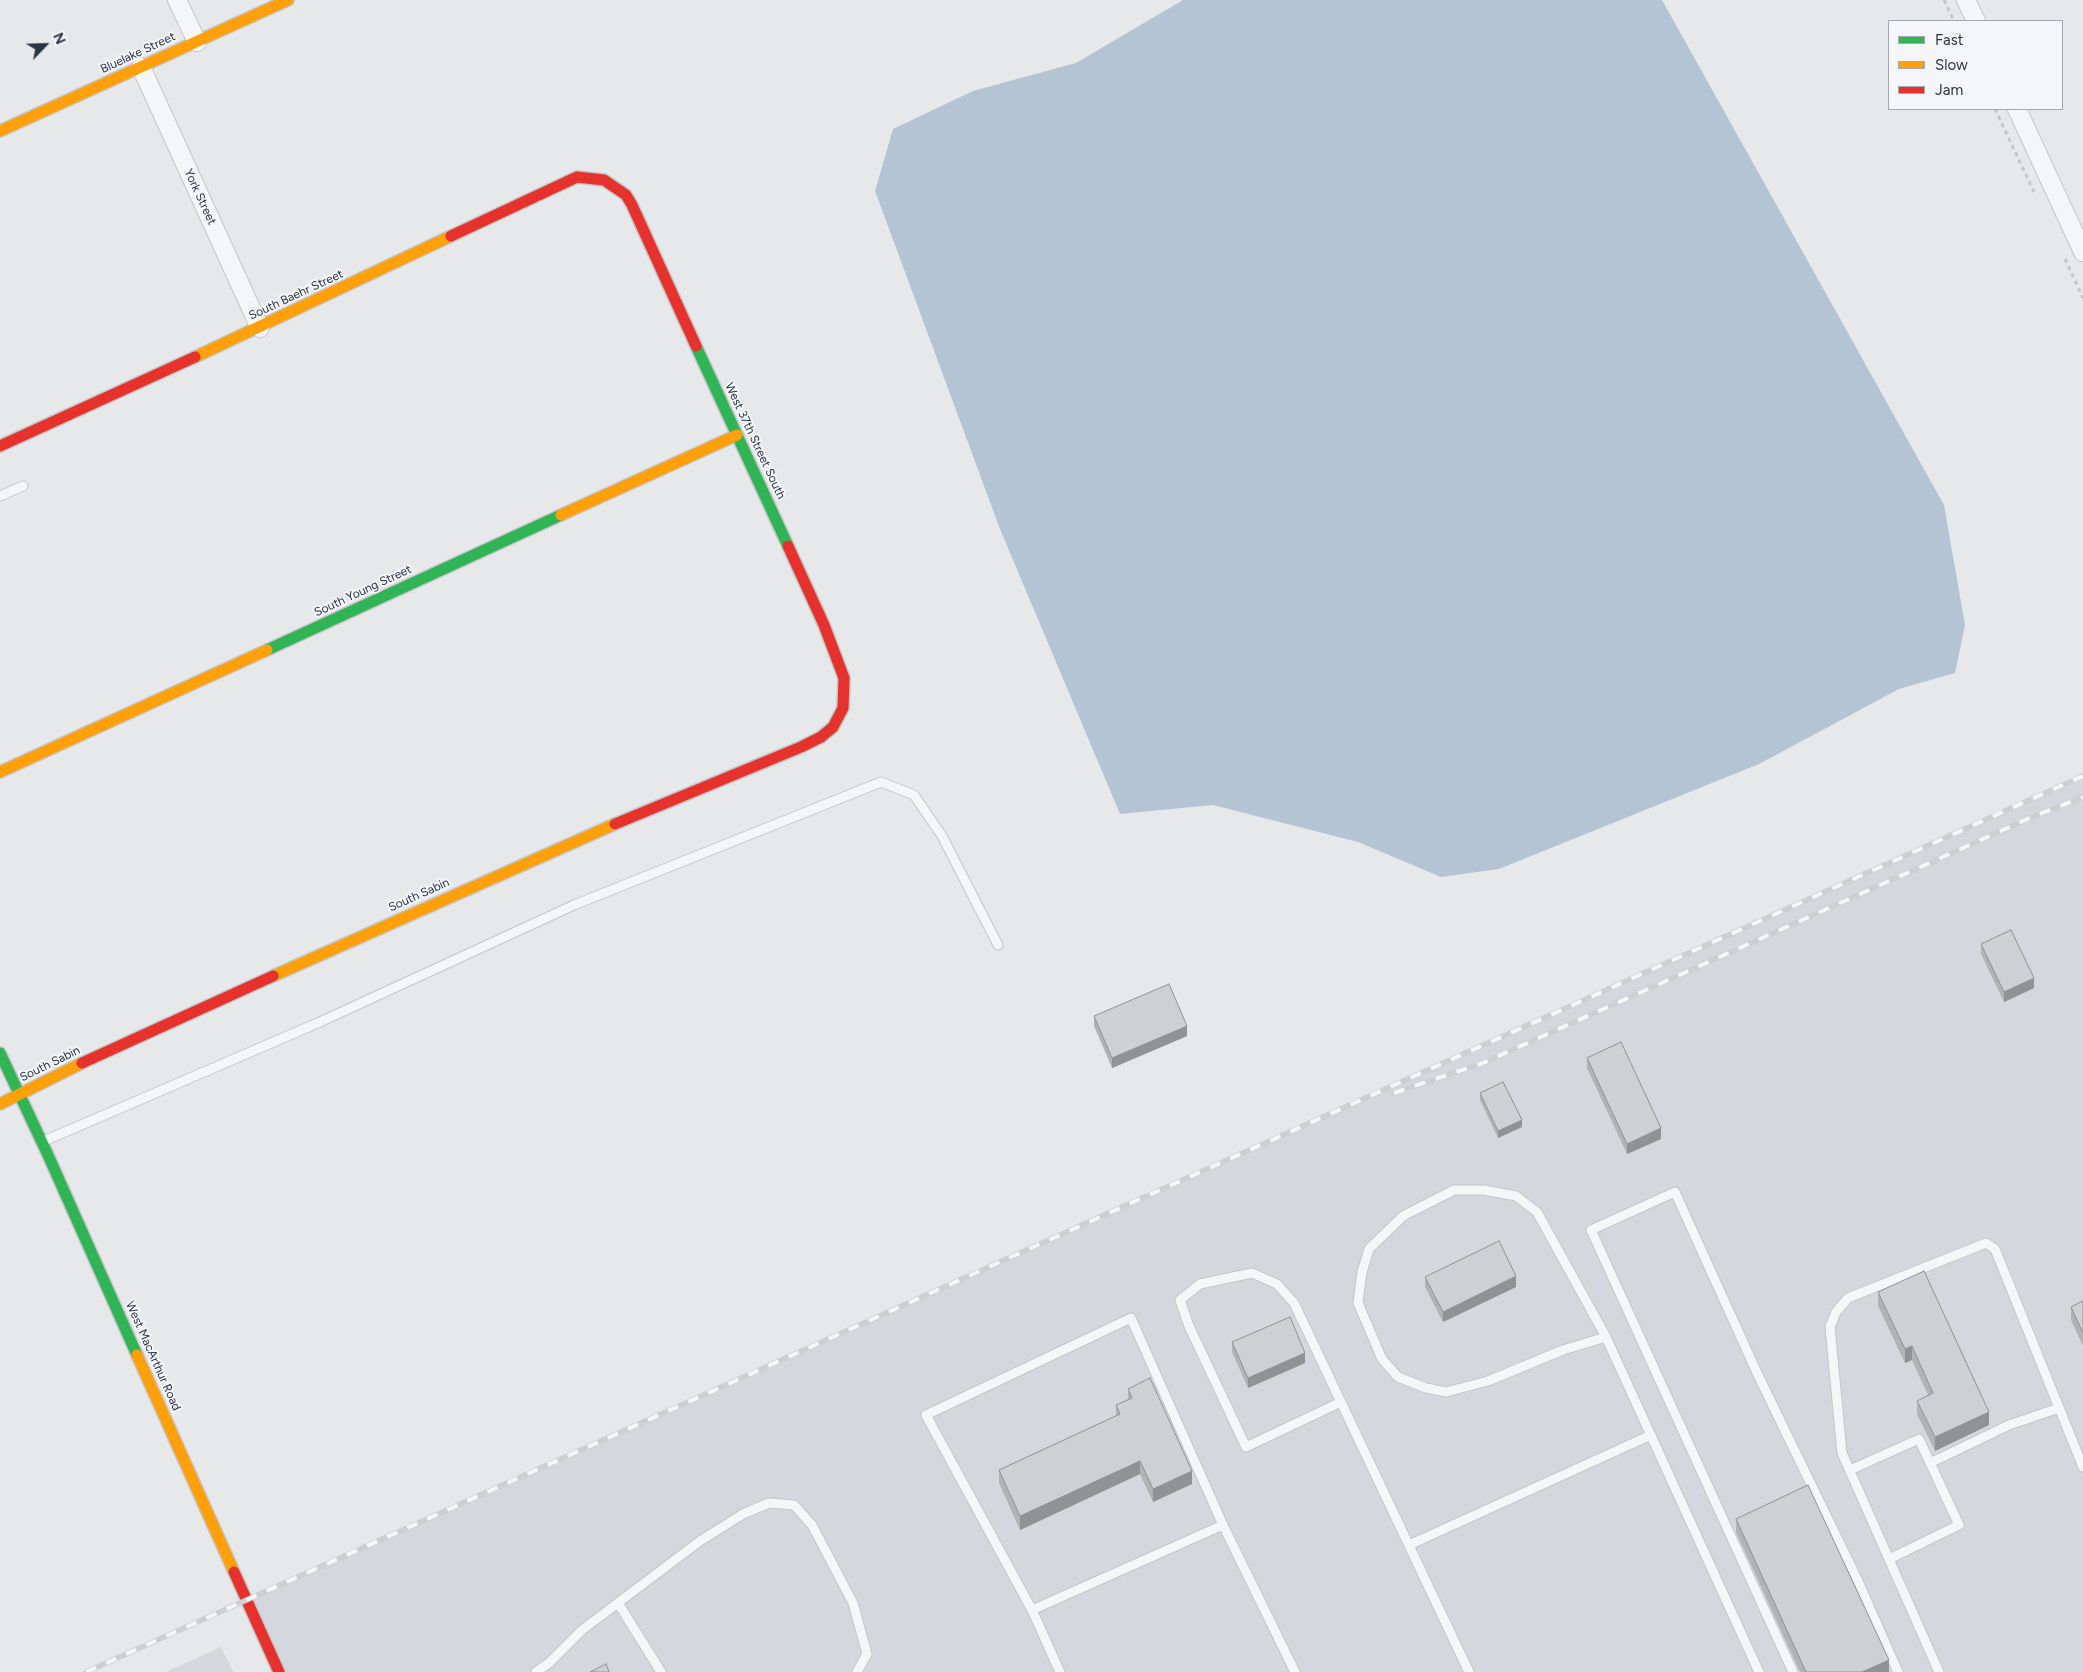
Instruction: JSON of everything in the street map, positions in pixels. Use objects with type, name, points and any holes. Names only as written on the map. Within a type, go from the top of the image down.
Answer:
[{"type":"street","points":[[177,0],[196,42]]},
{"type":"street","name":"Bluelake Street","points":[[0,131],[288,0]]},
{"type":"street","points":[[1966,0],[1976,20]]},
{"type":"street","name":"York Street","points":[[141,67],[260,328]]},
{"type":"street","points":[[2016,110],[2083,252]]},
{"type":"street","name":"South Baehr Street","points":[[0,446],[260,328],[553,187],[577,177],[590,176],[604,180]]},
{"type":"street","name":"West 37th Street South","points":[[604,180],[626,195],[632,205],[824,625],[844,678],[843,708],[833,727]]},
{"type":"street","name":"South Young Street","points":[[0,772],[737,435]]},
{"type":"street","name":"South Sabin","points":[[0,1104],[55,1075],[403,917],[602,830],[801,747],[821,737],[833,727]]},
{"type":"street","name":"West MacArthur Road","points":[[0,1053],[42,1142],[279,1672]]},
{"type":"lane","points":[[0,496],[24,486]]},
{"type":"lane","points":[[42,1142],[320,1022],[574,905],[881,782],[914,795],[942,836],[998,945]]},
{"type":"lane","points":[[1606,1337],[1564,1350],[1488,1381],[1446,1392],[1426,1388],[1398,1377],[1382,1359],[1358,1303],[1362,1272],[1368,1249],[1403,1216],[1454,1190],[1484,1190],[1516,1196],[1537,1212],[1606,1337],[1759,1672]]},
{"type":"lane","points":[[1793,1672],[1591,1230],[1675,1192],[1758,1375],[1858,1580],[1898,1672]]},
{"type":"lane","points":[[1939,1672],[1842,1453],[1830,1327],[1836,1312],[1848,1298],[1986,1243],[1995,1249],[2083,1467]]},
{"type":"lane","points":[[1341,1402],[1246,1447],[1189,1326],[1180,1300],[1200,1284],[1252,1274],[1277,1284],[1294,1303],[1341,1402],[1409,1546],[1469,1672]]},
{"type":"lane","points":[[1060,1672],[1032,1610],[926,1415],[1131,1318],[1223,1525],[1295,1672]]},
{"type":"lane","points":[[1930,1463],[2009,1426],[2059,1408]]},
{"type":"lane","points":[[1409,1546],[1651,1435]]},
{"type":"lane","points":[[1850,1470],[1919,1439],[1959,1525],[1889,1559]]},
{"type":"lane","points":[[536,1672],[582,1630],[700,1542],[743,1514],[768,1503],[794,1505],[812,1524],[853,1603],[867,1654],[857,1672]]},
{"type":"lane","points":[[1032,1610],[1223,1525]]},
{"type":"lane","points":[[618,1603],[661,1672]]},
{"type":"path","points":[[1944,0],[1954,20]]},
{"type":"shaded area","points":[[2083,775],[2083,1672],[279,1672],[247,1600]]},
{"type":"shaded area","points":[[221,1647],[233,1672],[166,1672]]},
{"type":"water","points":[[1183,0],[1662,0],[1944,505],[1965,625],[1955,673],[1899,689],[1759,764],[1499,869],[1441,877],[1358,842],[1213,805],[1120,814],[1000,529],[875,191],[893,129],[973,91],[1076,63]]},
{"type":"building","points":[[2011,930],[2034,978],[2004,992],[1981,944]]},
{"type":"building","points":[[1169,984],[1187,1026],[1112,1058],[1094,1016]]},
{"type":"building","points":[[1621,1042],[1661,1128],[1627,1144],[1587,1058]]},
{"type":"building","points":[[1503,1082],[1522,1120],[1498,1131],[1480,1093]]},
{"type":"building","points":[[1499,1241],[1516,1276],[1443,1312],[1425,1277]]},
{"type":"building","points":[[1924,1271],[1989,1412],[1935,1437],[1917,1401],[1933,1393],[1912,1346],[1905,1349],[1878,1292]]},
{"type":"building","points":[[2083,1301],[2083,1333],[2071,1307]]},
{"type":"building","points":[[1290,1317],[1305,1353],[1248,1378],[1232,1342]]},
{"type":"building","points":[[1150,1378],[1192,1471],[1153,1489],[1140,1461],[1020,1516],[999,1470],[1120,1414],[1116,1405],[1132,1398],[1128,1389]]},
{"type":"building","points":[[1808,1485],[1889,1660],[1862,1672],[1806,1672],[1736,1519]]},
{"type":"building","points":[[606,1664],[609,1672],[590,1672]]},
{"type":"railway","points":[[86,1672],[2083,776]]},
{"type":"railway","points":[[1394,1093],[1483,1063],[2032,817],[2083,797]]},
{"type":"traffic: fast","points":[[696,346],[788,546]]},
{"type":"traffic: fast","points":[[267,650],[561,515]]},
{"type":"traffic: fast","points":[[0,1053],[48,1155],[137,1355]]},
{"type":"traffic: slow","points":[[0,131],[288,0]]},
{"type":"traffic: slow","points":[[195,357],[451,236]]},
{"type":"traffic: slow","points":[[561,515],[737,435]]},
{"type":"traffic: slow","points":[[0,772],[267,650]]},
{"type":"traffic: slow","points":[[273,976],[615,824]]},
{"type":"traffic: slow","points":[[0,1104],[82,1063]]},
{"type":"traffic: slow","points":[[137,1355],[234,1572]]},
{"type":"traffic: jam","points":[[451,236],[577,177],[604,180],[626,195],[632,205],[696,346]]},
{"type":"traffic: jam","points":[[0,446],[195,357]]},
{"type":"traffic: jam","points":[[615,824],[801,747],[821,737],[833,727],[843,708],[844,678],[824,625],[788,546]]},
{"type":"traffic: jam","points":[[82,1063],[273,976]]},
{"type":"traffic: jam","points":[[234,1572],[279,1672]]}]
